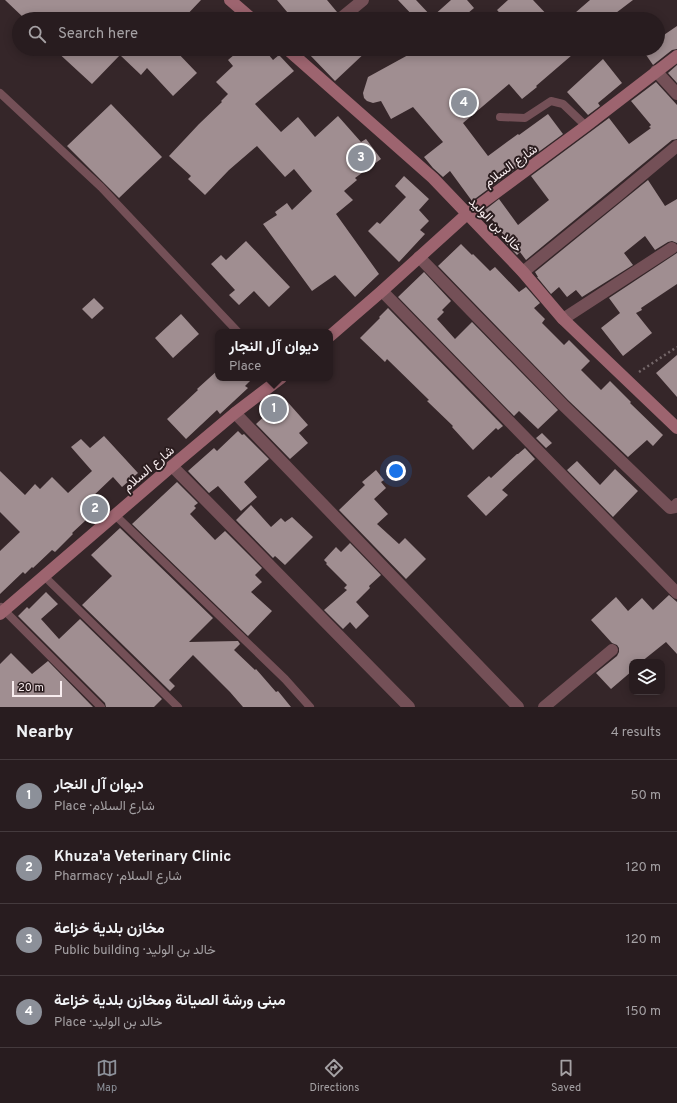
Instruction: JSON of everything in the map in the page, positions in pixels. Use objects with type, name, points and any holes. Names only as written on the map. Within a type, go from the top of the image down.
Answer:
[{"type":"street","points":[[230,0],[244,12]]},
{"type":"street","points":[[348,12],[363,0]]},
{"type":"street","name":"خالد بن الوليد","points":[[300,56],[433,178],[523,272],[563,319],[677,428]]},
{"type":"street","name":"شارع السلام","points":[[333,333],[467,214],[586,126],[677,56]]},
{"type":"street","points":[[656,72],[677,94]]},
{"type":"street","points":[[523,272],[677,146]]},
{"type":"street","points":[[563,319],[672,248]]},
{"type":"street","points":[[419,257],[563,404],[670,508],[675,507],[677,504]]},
{"type":"street","points":[[382,291],[677,593]]},
{"type":"street","name":"شارع السلام","points":[[1,610],[44,576],[172,466],[277,381]]},
{"type":"street","points":[[235,414],[518,707]]},
{"type":"street","points":[[172,466],[409,707]]},
{"type":"street","points":[[544,707],[612,650]]},
{"type":"lane","points":[[0,93],[101,187],[235,329]]},
{"type":"lane","points":[[500,117],[525,118],[550,100],[564,104],[586,126]]},
{"type":"lane","points":[[115,515],[285,679],[310,707]]},
{"type":"lane","points":[[44,576],[178,707]]},
{"type":"lane","points":[[1,610],[101,707]]},
{"type":"path","points":[[627,380],[677,347]]},
{"type":"building","points":[[5,0],[201,0],[190,12],[18,12]]},
{"type":"building","points":[[277,0],[327,0],[337,12],[287,12]]},
{"type":"building","points":[[398,0],[416,0],[427,12],[409,12]]},
{"type":"building","points":[[451,0],[467,0],[474,8],[469,12],[438,12]]},
{"type":"building","points":[[508,0],[533,0],[544,12],[499,12],[497,10]]},
{"type":"building","points":[[590,0],[633,0],[617,12],[576,12]]},
{"type":"building","points":[[677,26],[677,49],[672,50],[665,56],[665,34]]},
{"type":"building","points":[[62,56],[119,56],[92,84]]},
{"type":"building","points":[[121,56],[181,56],[197,73],[173,96],[147,68],[141,75]]},
{"type":"building","points":[[233,56],[270,56],[273,60],[280,56],[294,71],[255,104],[281,132],[298,117],[315,137],[338,116],[361,142],[366,139],[381,159],[355,178],[357,180],[344,191],[353,200],[336,214],[379,274],[355,297],[335,275],[312,291],[263,224],[277,215],[275,212],[287,203],[292,210],[312,191],[294,169],[285,177],[257,146],[229,170],[205,195],[188,179],[191,176],[169,156],[228,94],[216,82],[233,66],[228,60]]},
{"type":"building","points":[[311,56],[362,56],[335,81]]},
{"type":"building","points":[[406,56],[571,56],[522,99],[509,84],[463,123],[488,156],[548,114],[563,134],[472,201],[450,171],[443,177],[424,157],[443,142],[413,107],[391,119],[381,101],[373,103],[364,98],[363,93],[368,77]]},
{"type":"building","points":[[647,56],[664,56],[653,65]]},
{"type":"building","points":[[603,59],[622,83],[598,103],[600,106],[588,115],[567,92]]},
{"type":"building","points":[[677,65],[677,83],[668,73]]},
{"type":"building","points":[[656,82],[677,105],[677,139],[672,140],[526,260],[520,252],[517,255],[502,239],[505,237],[485,210],[499,199],[518,225],[549,200],[531,176],[609,118],[629,144],[651,128],[649,127],[651,125],[631,101]]},
{"type":"building","points":[[111,104],[162,157],[119,198],[67,146]]},
{"type":"building","points":[[404,176],[429,199],[419,210],[429,221],[420,230],[425,234],[399,262],[368,231],[377,222],[380,224],[406,197],[395,186]]},
{"type":"building","points":[[648,180],[665,206],[677,199],[677,243],[672,241],[668,242],[655,250],[645,236],[624,253],[633,265],[582,297],[576,290],[567,297],[559,287],[551,294],[537,277],[535,272]]},
{"type":"building","points":[[246,241],[290,287],[269,307],[254,291],[239,305],[229,295],[235,290],[211,264],[221,255],[226,260]]},
{"type":"building","points":[[461,244],[490,271],[495,267],[519,292],[526,287],[540,303],[534,308],[545,319],[542,323],[564,345],[569,340],[590,361],[581,370],[601,390],[610,381],[663,435],[653,446],[647,440],[628,457],[568,400],[438,266]]},
{"type":"building","points":[[677,253],[677,284],[636,313],[652,333],[623,356],[601,328],[620,313],[609,298]]},
{"type":"building","points":[[424,272],[451,301],[442,310],[444,312],[437,319],[455,339],[472,322],[558,410],[538,429],[519,411],[514,416],[398,297]]},
{"type":"building","points":[[94,298],[104,308],[92,319],[82,309]]},
{"type":"building","points":[[388,308],[503,426],[498,430],[496,428],[473,450],[452,427],[453,426],[427,401],[429,400],[387,359],[385,362],[360,338]]},
{"type":"building","points":[[181,314],[199,334],[173,358],[155,338]]},
{"type":"building","points":[[677,355],[677,397],[656,373]]},
{"type":"building","points":[[215,373],[215,381],[250,381],[245,386],[248,388],[220,414],[217,410],[186,439],[167,419],[198,390],[197,389]]},
{"type":"building","points":[[284,398],[308,425],[299,433],[308,443],[290,459],[256,424]]},
{"type":"building","points":[[238,431],[242,435],[244,434],[269,459],[244,482],[257,497],[241,511],[218,486],[209,493],[188,471],[214,448],[217,451]]},
{"type":"building","points":[[542,433],[552,443],[546,448],[536,438]]},
{"type":"building","points":[[104,436],[138,473],[122,487],[113,477],[91,498],[100,507],[72,533],[73,534],[55,552],[52,550],[33,568],[32,567],[25,574],[23,572],[0,594],[0,551],[20,532],[0,512],[0,471],[25,495],[35,484],[40,489],[52,477],[68,493],[92,471],[71,447],[81,439],[90,448]]},
{"type":"building","points":[[525,448],[535,459],[502,490],[508,495],[486,516],[467,496],[489,476],[491,478]]},
{"type":"building","points":[[577,461],[600,485],[615,469],[638,491],[613,517],[567,470]]},
{"type":"building","points":[[376,470],[384,480],[381,482],[386,488],[374,499],[388,514],[377,524],[399,544],[405,538],[426,559],[406,579],[339,510],[365,485],[362,482]]},
{"type":"building","points":[[177,482],[198,503],[194,506],[196,508],[190,514],[215,540],[225,531],[262,568],[255,575],[262,582],[251,592],[272,611],[248,636],[132,524]]},
{"type":"building","points":[[251,505],[271,527],[281,518],[285,522],[292,517],[313,537],[285,565],[275,556],[273,558],[236,520]]},
{"type":"building","points":[[120,528],[213,618],[189,642],[238,641],[240,644],[234,650],[255,670],[256,669],[276,692],[278,691],[291,707],[243,707],[193,655],[169,680],[175,686],[170,691],[82,605],[112,576],[91,555]]},
{"type":"building","points":[[350,543],[381,575],[369,586],[370,588],[356,602],[369,616],[356,629],[350,622],[343,629],[324,610],[347,590],[344,588],[347,585],[326,564],[327,563],[324,560],[336,547],[341,552]]},
{"type":"building","points":[[46,592],[58,604],[41,619],[59,639],[80,619],[162,699],[154,707],[106,707],[105,703],[18,616],[27,607],[29,609]]},
{"type":"building","points":[[669,595],[677,602],[677,654],[666,642],[645,659],[629,659],[629,674],[611,689],[596,673],[617,656],[619,648],[617,645],[612,643],[591,620],[616,597],[628,611],[642,598],[653,610]]},
{"type":"building","points":[[11,653],[32,674],[48,661],[93,707],[0,707],[0,664]]},
{"type":"place","name":"مبنى ورشة الصيانة ومخازن بلدية خزاعة","points":[[464,103]]},
{"type":"place","name":"مخازن بلدية خزاعة","points":[[361,158]]},
{"type":"place","name":"ديوان آل النجار","points":[[274,409]]},
{"type":"place","name":"Khuza'a Veterinary Clinic","points":[[95,509]]}]
